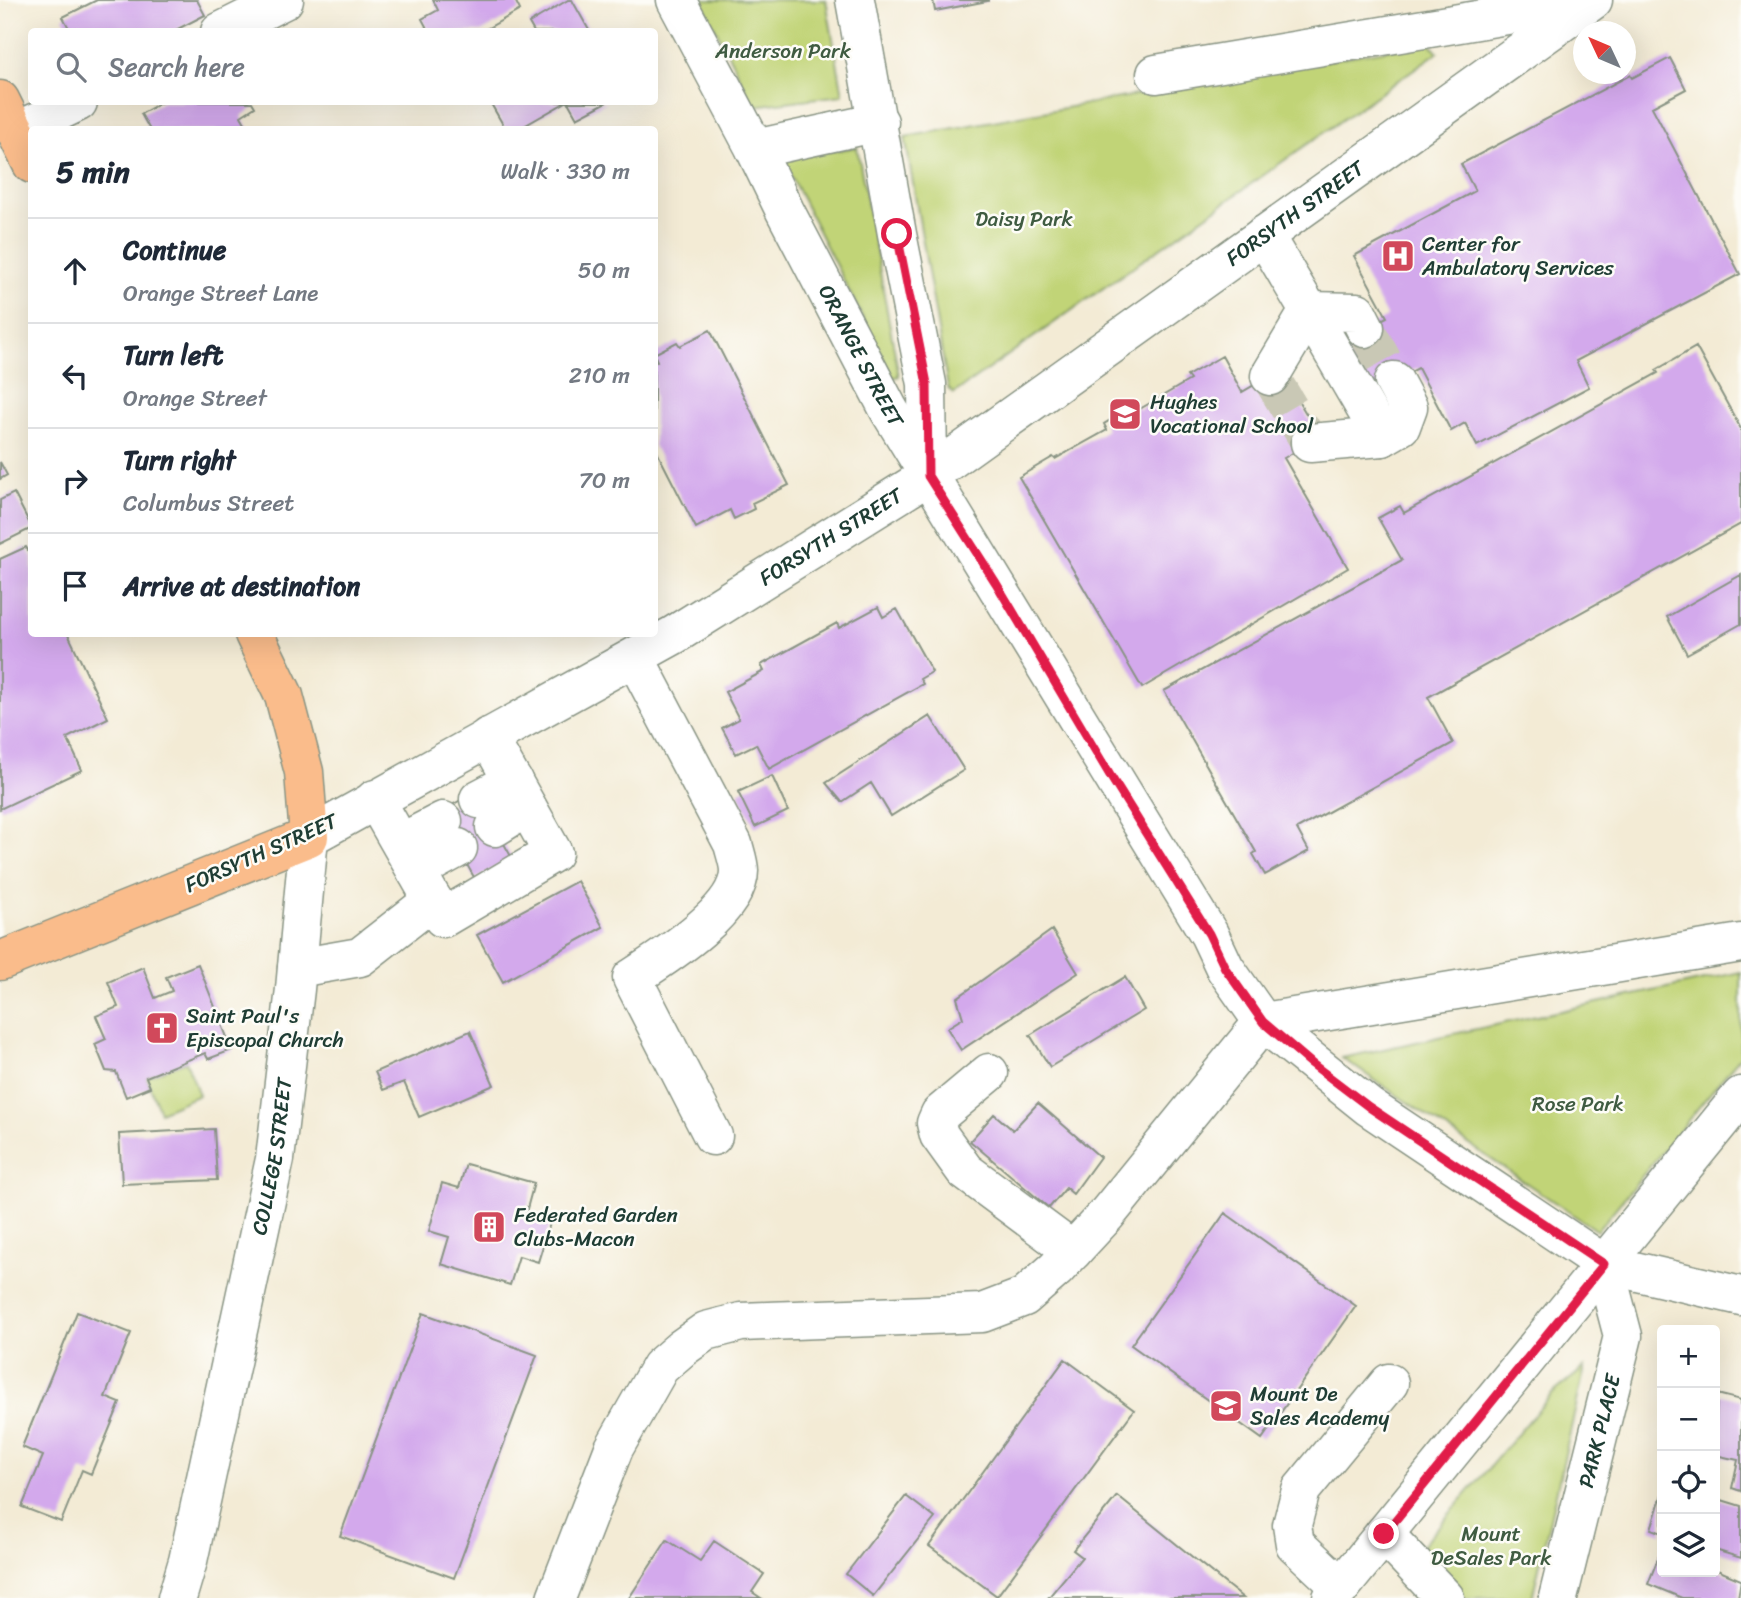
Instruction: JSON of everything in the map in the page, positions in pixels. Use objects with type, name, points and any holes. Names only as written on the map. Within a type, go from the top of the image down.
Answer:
[{"type":"main road","name":"COLLEGE STREET","points":[[255,637],[284,696],[304,772],[309,837]]},
{"type":"main road","name":"FORSYTH STREET","points":[[0,961],[309,837]]},
{"type":"street","points":[[228,28],[284,0]]},
{"type":"street","name":"ORANGE STREET","points":[[676,0],[889,410],[1209,934],[1225,968],[1263,1022],[1369,1107],[1604,1264]]},
{"type":"street","points":[[855,0],[927,384],[928,476]]},
{"type":"street","points":[[1156,74],[1593,0]]},
{"type":"street","name":"FORSYTH STREET","points":[[309,837],[635,658],[928,476],[1593,0]]},
{"type":"street","points":[[28,126],[72,105]]},
{"type":"street","points":[[755,149],[878,122]]},
{"type":"street","points":[[1265,235],[1381,437]]},
{"type":"street","points":[[1309,311],[1357,312],[1365,328]]},
{"type":"street","points":[[1270,376],[1309,311]]},
{"type":"street","points":[[1310,443],[1381,437],[1401,426],[1408,407],[1394,381]]},
{"type":"street","points":[[635,658],[733,844],[739,873],[730,900],[682,947],[632,978],[713,1136]]},
{"type":"street","points":[[375,799],[443,918],[553,853],[488,737]]},
{"type":"street","points":[[487,813],[520,794]]},
{"type":"street","points":[[297,968],[360,957],[417,871],[450,834]]},
{"type":"street","name":"COLLEGE STREET","points":[[177,1598],[188,1561],[275,1159],[309,837]]},
{"type":"street","points":[[556,1598],[614,1448],[660,1367],[682,1348],[706,1331],[741,1322],[982,1313],[1024,1297],[1056,1269],[1107,1214],[1263,1022],[1741,943]]},
{"type":"street","points":[[989,1073],[940,1114],[936,1123],[939,1135],[965,1171],[1073,1251]]},
{"type":"street","points":[[1389,1383],[1301,1490],[1292,1525],[1295,1544],[1337,1592],[1741,1096]]},
{"type":"street","points":[[1604,1264],[1741,1296]]},
{"type":"street","name":"PARK PLACE","points":[[1558,1598],[1623,1336],[1604,1264]]},
{"type":"street","points":[[1384,1534],[1446,1598]]},
{"type":"green space","name":"Anderson Park","points":[[701,0],[826,0],[843,95],[754,106]]},
{"type":"green space","name":"Daisy Park","points":[[1429,42],[1438,52],[953,394],[948,388],[905,137]]},
{"type":"green space","points":[[857,147],[899,376],[893,378],[782,159]]},
{"type":"green space","name":"Rose Park","points":[[1741,972],[1741,1056],[1597,1231],[1342,1058]]},
{"type":"green space","points":[[186,1061],[199,1095],[160,1112],[146,1077]]},
{"type":"green space","name":"Mount DeSales Park","points":[[1585,1367],[1532,1598],[1461,1598],[1416,1553],[1551,1395]]},
{"type":"building","points":[[97,0],[197,0],[205,15],[180,28],[69,28],[63,17]]},
{"type":"building","points":[[433,0],[515,0],[520,10],[488,28],[427,28],[422,19],[438,10]]},
{"type":"building","points":[[572,0],[588,28],[532,28],[529,23]]},
{"type":"building","points":[[933,0],[988,0],[988,1],[935,11]]},
{"type":"building","points":[[1670,58],[1686,89],[1652,107],[1740,274],[1576,361],[1589,387],[1477,446],[1465,423],[1451,431],[1418,368],[1368,395],[1339,341],[1387,317],[1354,256],[1475,191],[1461,164],[1613,84],[1636,84],[1636,76]]},
{"type":"building","points":[[157,105],[255,107],[241,116],[247,126],[148,126],[141,114]]},
{"type":"building","points":[[492,105],[561,105],[524,126],[504,126]]},
{"type":"building","points":[[570,105],[601,105],[577,118]]},
{"type":"building","points":[[710,330],[789,485],[752,503],[754,509],[734,519],[730,510],[696,528],[658,454],[658,352],[677,342],[680,346]]},
{"type":"building","points":[[1696,347],[1741,429],[1741,524],[1428,697],[1453,743],[1297,829],[1309,851],[1265,875],[1253,854],[1256,852],[1164,691],[1402,560],[1378,518],[1400,506],[1404,513],[1658,373],[1656,370]]},
{"type":"building","points":[[1222,356],[1242,392],[1280,370],[1320,437],[1284,458],[1348,568],[1142,688],[1019,477],[1107,430],[1104,424],[1137,404],[1138,410],[1190,380],[1187,376]]},
{"type":"building","points":[[0,462],[7,475],[0,479]]},
{"type":"building","points":[[14,493],[28,520],[28,530],[0,544],[0,500]]},
{"type":"building","points":[[26,547],[28,637],[69,637],[108,718],[67,738],[82,770],[0,809],[0,559]]},
{"type":"building","points":[[1741,575],[1741,624],[1687,654],[1667,617]]},
{"type":"building","points":[[878,607],[883,617],[897,609],[932,672],[920,679],[923,684],[769,769],[756,744],[736,754],[722,728],[739,719],[725,692],[764,671],[761,665],[837,623],[839,628]]},
{"type":"building","points":[[930,716],[964,770],[891,816],[871,783],[842,802],[826,783]]},
{"type":"building","points":[[772,776],[788,811],[755,827],[738,792]]},
{"type":"building","points":[[475,792],[512,858],[475,879],[438,813]]},
{"type":"building","points":[[577,881],[603,927],[503,982],[477,935]]},
{"type":"building","points":[[1052,930],[1078,973],[961,1050],[947,1028],[963,1018],[957,998]]},
{"type":"building","name":"Saint Paul's Episcopal Church","points":[[198,964],[232,1050],[208,1059],[205,1053],[146,1077],[150,1087],[126,1097],[116,1072],[106,1071],[95,1044],[106,1039],[96,1016],[118,1007],[108,982],[143,967],[155,998],[172,991],[166,977]]},
{"type":"building","points":[[1125,977],[1144,1010],[1050,1067],[1030,1035]]},
{"type":"building","points":[[470,1031],[494,1085],[419,1117],[404,1082],[383,1090],[375,1072]]},
{"type":"building","points":[[1038,1103],[1100,1157],[1073,1194],[1066,1188],[1049,1208],[970,1141],[994,1114],[1013,1130]]},
{"type":"building","points":[[214,1129],[217,1180],[122,1184],[119,1134]]},
{"type":"building","name":"Federated Garden Clubs-Macon","points":[[466,1164],[534,1183],[525,1216],[550,1223],[538,1262],[519,1256],[510,1285],[441,1264],[449,1237],[429,1231],[442,1183],[459,1188]]},
{"type":"building","points":[[1225,1213],[1356,1306],[1262,1439],[1131,1345]]},
{"type":"building","points":[[77,1312],[131,1333],[105,1397],[120,1403],[91,1474],[82,1470],[61,1522],[22,1507],[43,1456],[22,1447]]},
{"type":"building","points":[[423,1313],[537,1355],[454,1578],[340,1536]]},
{"type":"building","points":[[1065,1359],[1134,1410],[997,1596],[929,1546]]},
{"type":"building","points":[[1720,1395],[1741,1400],[1741,1491],[1732,1488],[1738,1460],[1720,1456]]},
{"type":"building","points":[[906,1496],[935,1518],[873,1596],[846,1574]]},
{"type":"building","points":[[1117,1496],[1243,1598],[1048,1598],[1082,1557],[1073,1550]]},
{"type":"building","points":[[1720,1500],[1741,1506],[1741,1558],[1720,1552]]},
{"type":"building","points":[[1657,1510],[1657,1531],[1651,1529]]},
{"type":"building","points":[[667,1540],[700,1561],[714,1541],[764,1574],[752,1592],[761,1598],[629,1598]]},
{"type":"building","points":[[1657,1561],[1657,1577],[1720,1577],[1720,1571],[1741,1580],[1738,1598],[1682,1598],[1648,1584]]},
{"type":"tunnel","points":[[1365,328],[1394,381]]},
{"type":"tunnel","points":[[1270,376],[1310,443]]},
{"type":"place","name":"Center for Ambulatory Services","points":[[1398,256]]},
{"type":"place","name":"Hughes Vocational School","points":[[1125,414]]},
{"type":"place","name":"Saint Paul's Episcopal Church","points":[[162,1028]]},
{"type":"place","name":"Federated Garden Clubs-Macon","points":[[489,1227]]},
{"type":"place","name":"Mount De Sales Academy","points":[[1226,1406]]},
{"type":"route","points":[[897,234],[927,384],[928,476],[1209,934],[1225,968],[1263,1022],[1311,1063],[1369,1107],[1604,1264],[1384,1534]]}]
